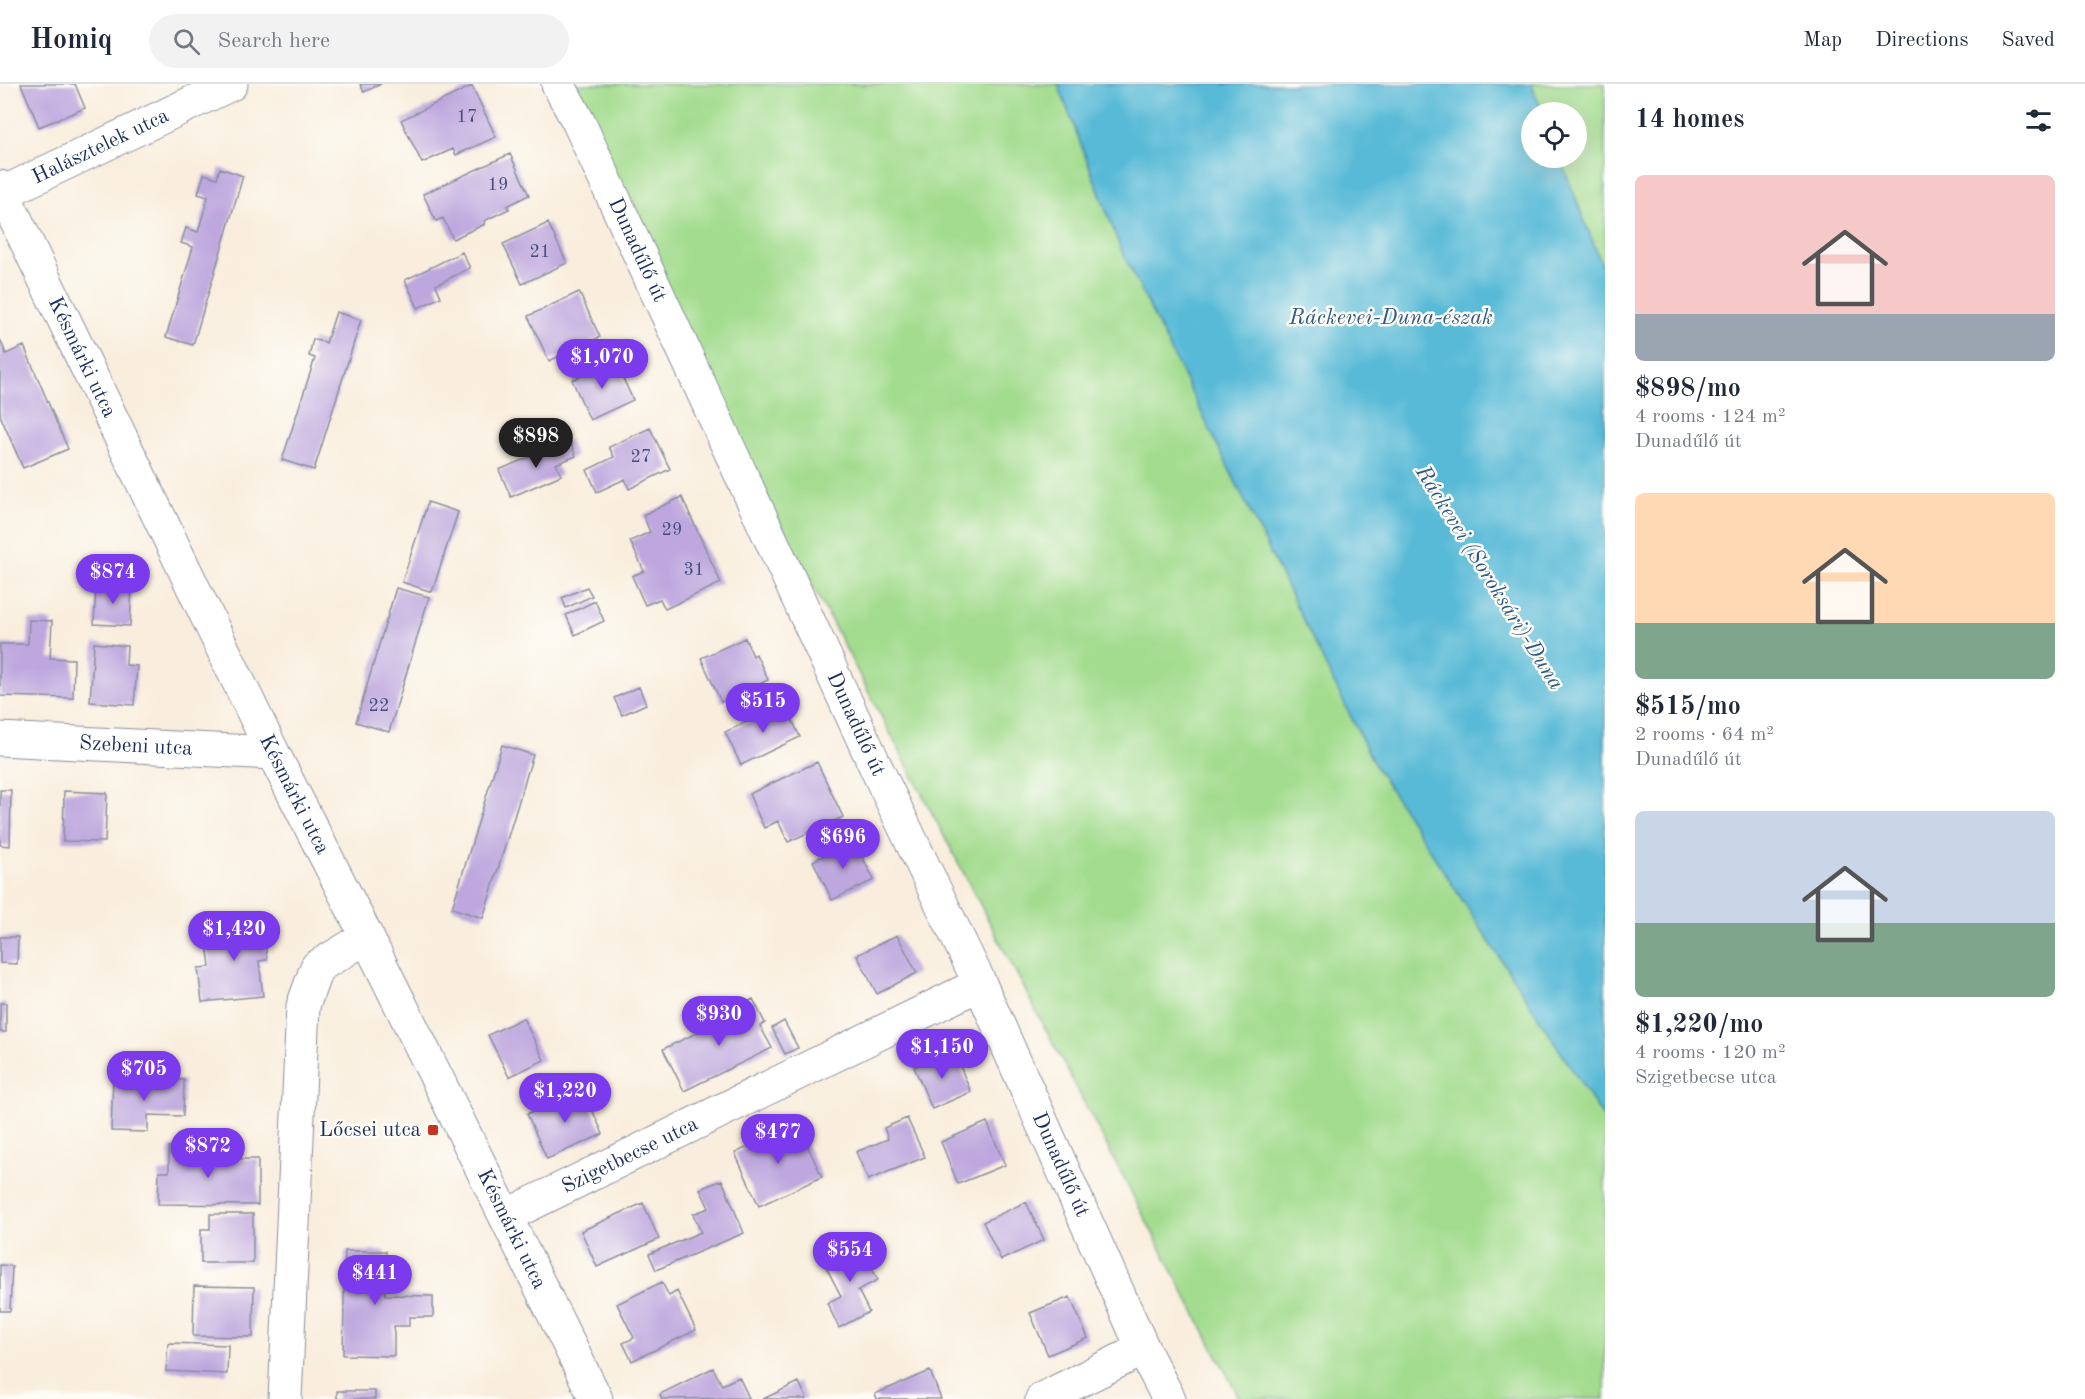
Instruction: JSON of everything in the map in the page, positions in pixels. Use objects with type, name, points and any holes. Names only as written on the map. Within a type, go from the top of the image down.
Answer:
[{"type":"street","name":"Halásztelek utca","points":[[2,190],[231,84]]},
{"type":"street","name":"Dunadűlő út","points":[[558,84],[579,123],[880,776],[980,984],[1143,1349],[1169,1399]]},
{"type":"street","name":"Késmárki utca","points":[[2,190],[273,753],[596,1399]]},
{"type":"street","name":"Szebeni utca","points":[[0,739],[273,753]]},
{"type":"street","points":[[285,1399],[303,1006],[317,967],[367,937]]},
{"type":"street","name":"Szigetbecse utca","points":[[506,1216],[980,984]]},
{"type":"street","points":[[1042,1399],[1143,1349]]},
{"type":"green space","points":[[549,84],[1058,84],[1120,247],[1374,764],[1605,1120],[1605,1399],[1240,1399]]},
{"type":"green space","points":[[1531,84],[1605,84],[1605,273],[1564,168],[1587,168],[1587,102],[1539,102]]},
{"type":"water","name":"Ráckevei-Duna-észak","points":[[1058,84],[1531,84],[1539,102],[1521,102],[1521,168],[1564,168],[1605,273],[1605,1120],[1374,764],[1120,247]]},
{"type":"building","points":[[21,84],[75,84],[85,108],[39,127]]},
{"type":"building","points":[[360,84],[381,84],[364,92]]},
{"type":"building","points":[[472,86],[496,137],[456,155],[453,149],[422,163],[401,120]]},
{"type":"building","points":[[510,154],[529,195],[507,206],[509,209],[484,221],[485,224],[453,239],[443,218],[436,221],[423,194]]},
{"type":"building","points":[[220,168],[243,176],[193,345],[166,337],[193,247],[181,243],[186,228],[198,232],[208,197],[198,194],[204,174],[217,178]]},
{"type":"building","points":[[548,223],[567,263],[522,284],[503,244]]},
{"type":"building","points":[[462,252],[470,268],[436,285],[441,297],[418,308],[405,280]]},
{"type":"building","points":[[579,292],[600,337],[549,361],[528,316]]},
{"type":"building","points":[[336,312],[361,320],[314,470],[282,460],[315,358],[309,356],[313,339],[326,343]]},
{"type":"building","points":[[0,339],[6,354],[24,346],[68,449],[23,468],[0,415]]},
{"type":"building","points":[[615,361],[633,400],[590,420],[572,380]]},
{"type":"building","points":[[650,428],[670,469],[629,489],[625,479],[597,492],[587,470],[614,457],[609,447]]},
{"type":"building","points":[[569,440],[576,456],[556,464],[561,475],[511,497],[499,470]]},
{"type":"building","points":[[682,497],[721,583],[665,609],[660,599],[645,605],[632,576],[644,571],[630,541],[650,532],[643,515]]},
{"type":"building","points":[[428,502],[458,512],[432,592],[402,582]]},
{"type":"building","points":[[96,585],[132,586],[130,626],[94,624]]},
{"type":"building","points":[[587,587],[592,596],[566,608],[562,598]]},
{"type":"building","points":[[396,588],[429,597],[389,732],[356,722]]},
{"type":"building","points":[[595,601],[604,621],[575,635],[566,615]]},
{"type":"building","points":[[29,620],[52,621],[50,658],[74,659],[73,698],[0,696],[0,644],[28,644]]},
{"type":"building","points":[[745,638],[753,656],[756,654],[768,680],[721,702],[701,658]]},
{"type":"building","points":[[94,643],[127,646],[126,665],[137,666],[134,705],[90,702]]},
{"type":"building","points":[[639,687],[646,704],[622,715],[614,698]]},
{"type":"building","points":[[785,704],[800,737],[741,765],[725,732]]},
{"type":"building","points":[[502,745],[533,755],[483,918],[452,908]]},
{"type":"building","points":[[817,762],[843,817],[788,842],[778,821],[764,828],[749,794]]},
{"type":"building","points":[[0,790],[11,790],[10,846],[0,845]]},
{"type":"building","points":[[64,791],[107,793],[105,842],[63,841]]},
{"type":"building","points":[[854,840],[874,880],[832,900],[813,861]]},
{"type":"building","points":[[263,921],[267,960],[259,961],[263,996],[202,1002],[198,968],[210,967],[205,927]]},
{"type":"building","points":[[897,935],[917,973],[877,994],[857,955]]},
{"type":"building","points":[[0,937],[18,937],[17,964],[0,963]]},
{"type":"building","points":[[753,999],[765,1023],[760,1026],[772,1048],[684,1091],[663,1049],[736,1014],[734,1009]]},
{"type":"building","points":[[0,1003],[6,1003],[6,1032],[0,1032]]},
{"type":"building","points":[[523,1018],[544,1060],[509,1077],[488,1035]]},
{"type":"building","points":[[784,1021],[798,1048],[785,1054],[772,1028]]},
{"type":"building","points":[[953,1050],[971,1092],[932,1109],[914,1067]]},
{"type":"building","points":[[113,1078],[184,1080],[183,1116],[148,1115],[148,1132],[111,1131]]},
{"type":"building","points":[[583,1089],[603,1134],[547,1159],[527,1114]]},
{"type":"building","points":[[907,1118],[925,1157],[868,1180],[856,1152],[888,1139],[884,1128]]},
{"type":"building","points":[[987,1122],[1005,1165],[958,1184],[941,1142]]},
{"type":"building","points":[[797,1124],[822,1177],[759,1206],[735,1153]]},
{"type":"building","points":[[169,1147],[209,1147],[209,1159],[258,1159],[258,1205],[158,1204],[159,1172],[169,1172]]},
{"type":"building","points":[[722,1180],[744,1233],[656,1270],[649,1254],[701,1232],[693,1214],[709,1208],[700,1189]]},
{"type":"building","points":[[1026,1202],[1044,1240],[1001,1260],[983,1222]]},
{"type":"building","points":[[643,1203],[659,1239],[597,1267],[581,1231]]},
{"type":"building","points":[[210,1214],[253,1214],[253,1263],[201,1263],[201,1229],[210,1229]]},
{"type":"building","points":[[859,1242],[878,1280],[858,1290],[869,1312],[839,1328],[827,1303],[841,1296],[823,1261]]},
{"type":"building","points":[[345,1251],[386,1251],[385,1295],[433,1296],[433,1317],[409,1317],[409,1326],[394,1326],[394,1356],[343,1355]]},
{"type":"building","points":[[0,1265],[12,1266],[10,1311],[0,1311]]},
{"type":"building","points":[[662,1282],[669,1296],[677,1291],[696,1330],[632,1361],[623,1343],[634,1338],[617,1304]]},
{"type":"building","points":[[194,1286],[254,1287],[253,1337],[193,1336]]},
{"type":"building","points":[[1070,1297],[1088,1338],[1048,1355],[1030,1313]]},
{"type":"building","points":[[168,1343],[228,1345],[227,1374],[166,1371]]},
{"type":"building","points":[[713,1368],[722,1385],[739,1377],[749,1398],[662,1399],[660,1394]]},
{"type":"building","points":[[930,1371],[941,1399],[877,1399],[875,1394]]},
{"type":"building","points":[[799,1382],[807,1399],[763,1399]]},
{"type":"building","points":[[337,1391],[375,1391],[375,1399],[337,1399]]},
{"type":"place","name":"Lőcsei utca","points":[[433,1130]]},
{"type":"water label","name":"Ráckevei (Soroksári)-Duna","points":[[1489,578]]}]
